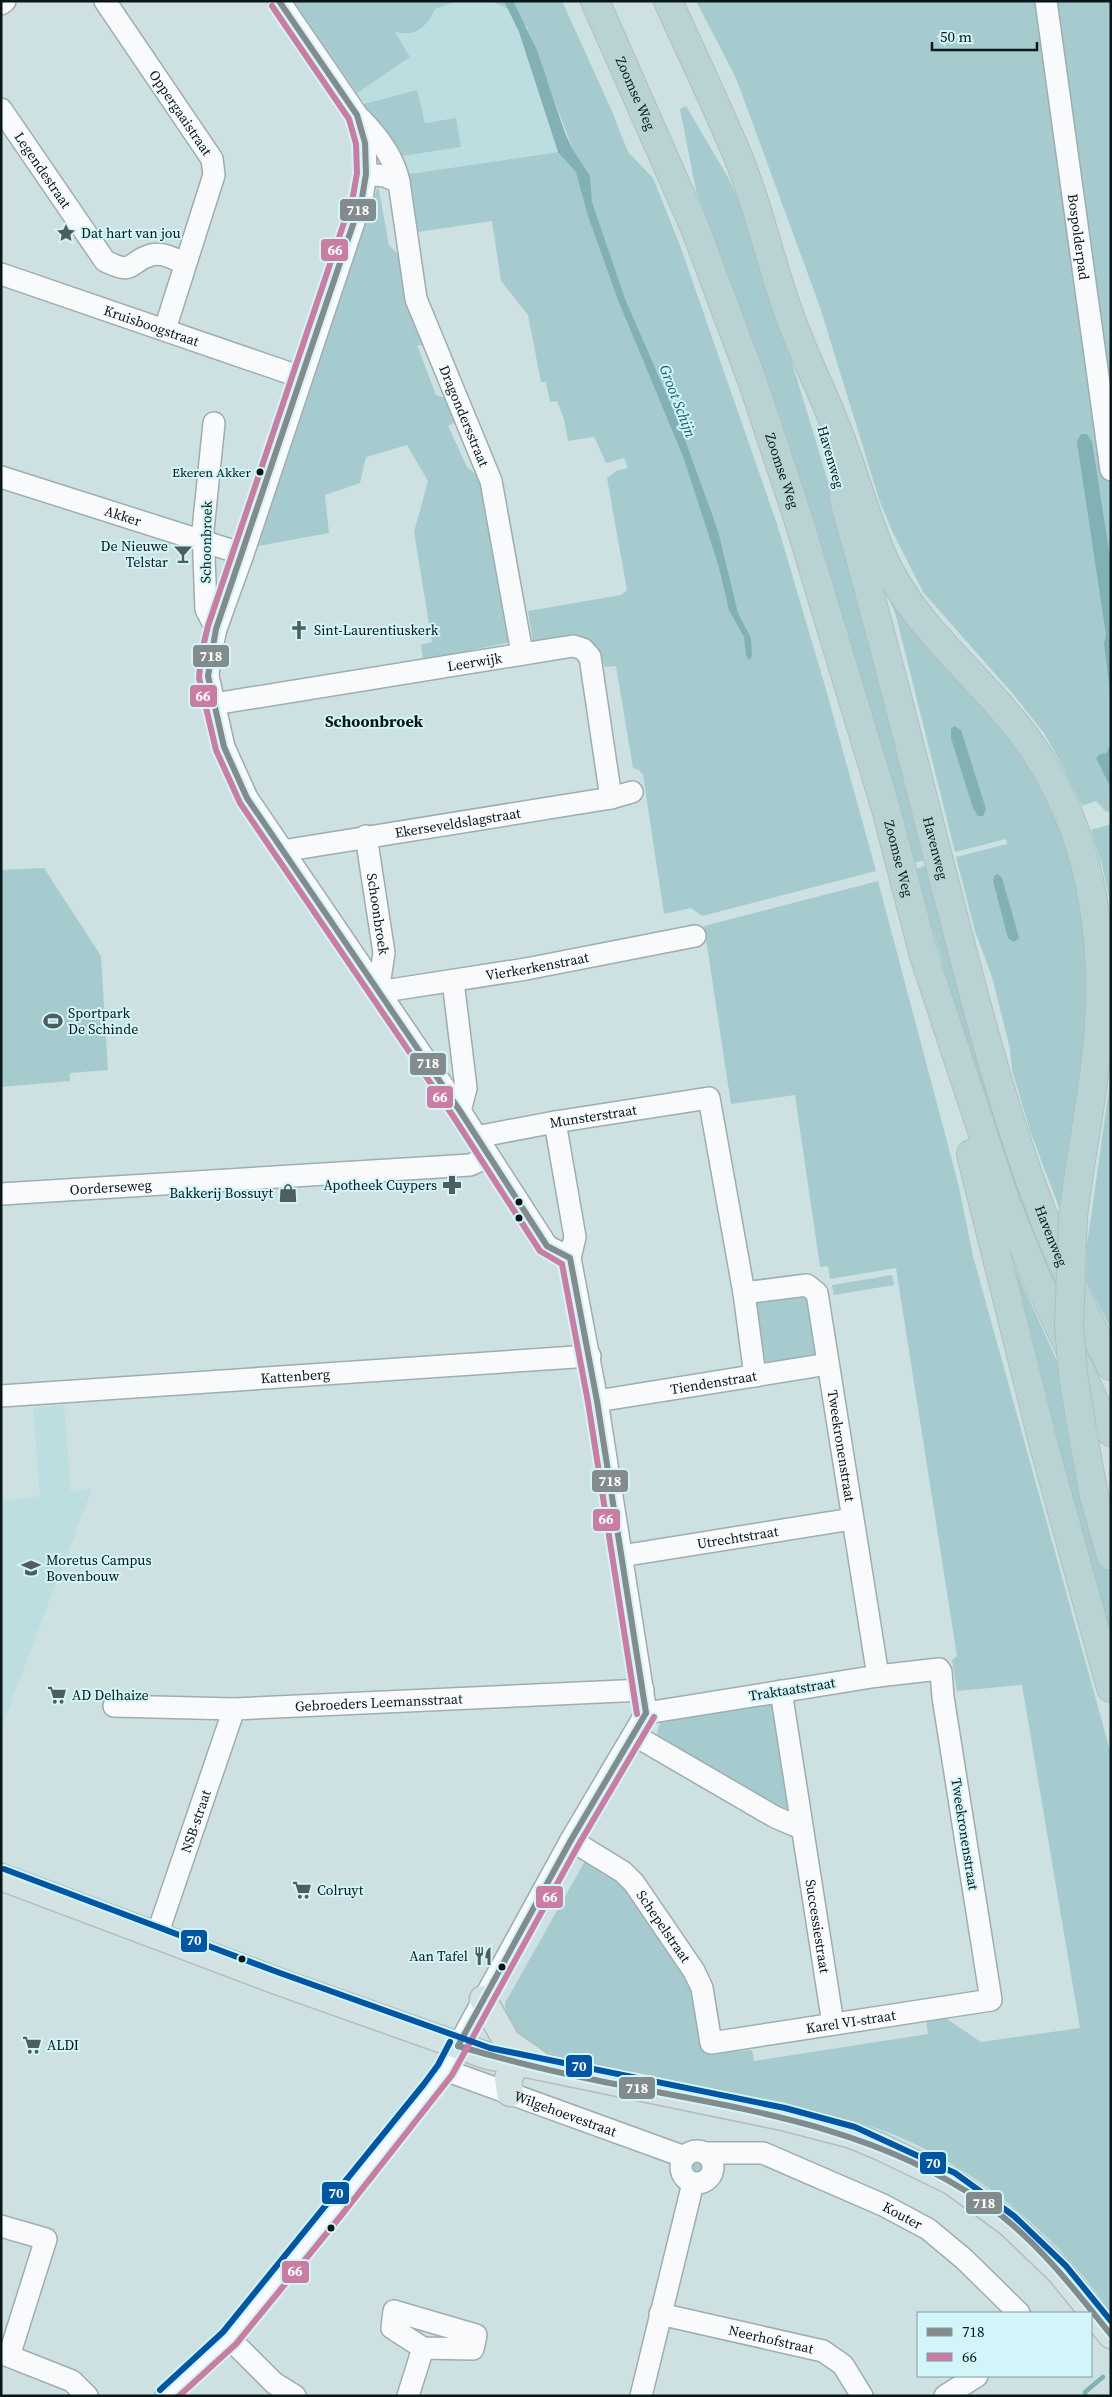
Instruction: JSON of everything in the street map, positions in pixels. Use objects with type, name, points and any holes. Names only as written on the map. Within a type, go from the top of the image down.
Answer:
[{"type":"highway","name":"Zoomse Weg","points":[[595,1],[695,228],[753,383],[797,515],[886,809],[924,956]]},
{"type":"highway","points":[[668,1],[740,161],[791,320],[841,439],[883,557],[917,612],[1002,706],[1028,740],[1049,774],[1072,823],[1089,874],[1100,960],[1101,997],[1098,1043],[1073,1216],[1069,1326],[1072,1376],[1094,1496],[1111,1556]]},
{"type":"highway","name":"Havenweg","points":[[791,320],[881,633],[966,972],[1002,1096],[1036,1197],[1088,1320],[1111,1366]]},
{"type":"highway","points":[[924,956],[1007,1206],[1033,1270],[1095,1403],[1111,1432]]},
{"type":"highway","points":[[924,956],[933,1013],[1006,1289],[1042,1437],[1111,1688]]},
{"type":"main road","points":[[1,1877],[458,2046],[547,2070],[814,2124],[852,2135],[917,2163],[983,2202],[1015,2229],[1060,2272],[1111,2335]]},
{"type":"main road","points":[[483,1999],[507,2042],[547,2070]]},
{"type":"main road","points":[[510,2093],[508,2078],[518,2063]]},
{"type":"street","points":[[1,4],[5,1]]},
{"type":"street","name":"Oppergaaistraat","points":[[104,1],[212,158],[214,175],[165,329]]},
{"type":"street","name":"Schoonbroek","points":[[279,1],[357,115],[365,143],[366,174],[362,198],[243,554],[216,629],[208,676],[214,704],[224,747],[247,798],[460,1112],[547,1246],[570,1258]]},
{"type":"street","name":"Bospolderpad","points":[[1046,1],[1111,470]]},
{"type":"street","name":"Legendestraat","points":[[1,109],[105,261],[124,268],[132,267],[151,255],[162,254],[185,264]]},
{"type":"street","name":"Dragondersstraat","points":[[357,115],[392,159],[398,182],[416,299],[491,481],[522,652]]},
{"type":"street","points":[[366,174],[385,176],[398,182]]},
{"type":"street","name":"Kruisboogstraat","points":[[1,274],[301,377]]},
{"type":"street","name":"Schoonbroek","points":[[214,423],[204,540],[206,609],[216,629]]},
{"type":"street","name":"Akker","points":[[1,477],[204,540],[243,554]]},
{"type":"street","name":"Leerwijk","points":[[214,704],[522,652],[573,646],[583,649],[590,657],[611,798]]},
{"type":"street","name":"Ekerseveldslagstraat","points":[[282,851],[611,798],[632,792]]},
{"type":"street","name":"Schoonbroek","points":[[366,836],[384,953],[378,992]]},
{"type":"street","name":"Vierkerkenstraat","points":[[378,992],[526,970],[695,936]]},
{"type":"street","points":[[453,981],[466,1088],[460,1112]]},
{"type":"street","name":"Munsterstraat","points":[[476,1137],[555,1122],[709,1098],[744,1293]]},
{"type":"street","points":[[166,2396],[229,2338],[445,2070],[571,1840],[646,1713],[590,1356],[570,1258],[575,1237],[555,1122]]},
{"type":"street","name":"Oorderseweg","points":[[1,1194],[470,1165],[488,1156]]},
{"type":"street","name":"Tweekronenstraat","points":[[744,1293],[807,1286],[812,1288],[819,1299],[878,1676]]},
{"type":"street","points":[[744,1293],[755,1376]]},
{"type":"street","name":"Kattenberg","points":[[1,1396],[590,1356]]},
{"type":"street","name":"Tiendenstraat","points":[[597,1401],[828,1364]]},
{"type":"street","name":"Utrechtstraat","points":[[621,1556],[852,1519]]},
{"type":"street","name":"Tweekronenstraat","points":[[939,1668],[942,1672],[943,1697],[991,2000]]},
{"type":"street","name":"Traktaatstraat","points":[[646,1713],[939,1668]]},
{"type":"street","name":"Gebroeders Leemansstraat","points":[[114,1706],[234,1709],[643,1690]]},
{"type":"street","name":"Successiestraat","points":[[782,1691],[833,2024]]},
{"type":"street","name":"NSB-straat","points":[[157,1935],[234,1709]]},
{"type":"street","points":[[634,1735],[775,1817],[802,1828]]},
{"type":"street","name":"Schepelstraat","points":[[571,1840],[623,1872],[634,1883],[694,1970],[702,1988],[711,2043]]},
{"type":"street","name":"Karel VI-straat","points":[[711,2043],[991,2000]]},
{"type":"street","name":"Wilgehoevestraat","points":[[445,2070],[685,2157],[694,2151],[706,2154]]},
{"type":"street","points":[[685,2157],[681,2164],[682,2172],[686,2179],[702,2179],[763,2153]]},
{"type":"street","name":"Kouter","points":[[706,2154],[763,2153],[884,2205],[928,2229],[964,2259],[1018,2312]]},
{"type":"street","points":[[641,2396],[660,2314],[702,2179],[713,2163],[706,2154]]},
{"type":"street","points":[[1,2226],[46,2239],[5,2354],[72,2381],[87,2396]]},
{"type":"street","name":"Neerhofstraat","points":[[660,2314],[823,2351],[844,2365],[862,2396]]},
{"type":"street","points":[[229,2338],[274,2383],[295,2396]]},
{"type":"street","points":[[408,2396],[423,2348]]},
{"type":"street","points":[[945,2396],[975,2377]]},
{"type":"shaded area","points":[[293,1],[456,1],[435,9],[424,26],[414,32],[395,32],[410,57],[357,93]]},
{"type":"shaded area","points":[[430,1],[504,1],[519,32],[558,152],[409,174],[402,156],[357,93],[409,57],[390,25]]},
{"type":"shaded area","points":[[492,1],[562,1],[611,109],[628,152],[653,178],[681,248],[778,527],[827,693],[876,871],[702,916],[691,908],[664,914],[643,775],[639,770],[633,768],[616,666],[605,667],[592,645],[577,637],[533,642],[528,611],[621,595],[627,590],[607,478],[616,471],[628,468],[624,458],[607,463],[593,437],[568,441],[564,419],[557,401],[550,402],[546,382],[541,382],[528,315],[501,281],[492,221],[418,232],[409,174],[573,150],[527,27],[508,9]]},
{"type":"shaded area","points":[[504,1],[513,1],[537,50],[565,133],[573,150],[590,176],[592,202],[625,299],[679,423],[718,531],[738,613],[751,638],[752,656],[749,660],[746,655],[744,637],[729,610],[718,564],[684,459],[618,300],[588,216],[576,172],[558,152],[519,32]]},
{"type":"shaded area","points":[[696,1],[1111,1],[1111,810],[1106,812],[1096,801],[1082,806],[1044,733],[1013,694],[923,592],[892,531],[879,499],[820,307],[736,78]]},
{"type":"shaded area","points":[[417,90],[425,123],[456,118],[461,147],[402,156],[364,104]]},
{"type":"shaded area","points":[[686,106],[729,179],[745,216],[777,313],[833,498],[929,859],[914,863],[815,523],[777,408],[696,191],[680,109]]},
{"type":"shaded area","points":[[378,186],[389,245],[401,257],[429,346],[417,345],[436,395],[452,400],[458,420],[448,426],[467,467],[484,481],[511,642],[423,660],[421,645],[432,642],[414,532],[428,481],[407,445],[366,457],[360,483],[325,495],[329,533],[258,546]]},
{"type":"shaded area","points":[[1081,434],[1087,434],[1092,442],[1111,563],[1111,698],[1104,644],[1106,635],[1077,442]]},
{"type":"shaded area","points":[[876,563],[970,684],[1046,787],[1079,868],[1095,977],[1064,1220],[1030,1131],[1012,1070],[1010,1049],[992,977],[975,931],[956,857],[1007,844],[1006,839],[955,852],[896,616]]},
{"type":"shaded area","points":[[954,726],[961,730],[986,809],[983,816],[978,816],[973,808],[951,738],[951,729]]},
{"type":"shaded area","points":[[1111,742],[1111,788],[1096,758],[1100,754],[1107,753]]},
{"type":"shaded area","points":[[1111,824],[1111,906],[1102,865],[1091,830]]},
{"type":"shaded area","points":[[931,864],[1060,1283],[1060,1304],[1022,1213],[969,1054],[915,869]]},
{"type":"shaded area","name":"Sportpark De Schinde","points":[[44,868],[101,956],[108,1070],[70,1073],[70,1081],[1,1087],[1,870]]},
{"type":"shaded area","points":[[998,874],[1002,878],[1019,938],[1014,942],[1008,938],[993,881],[994,876]]},
{"type":"shaded area","points":[[878,881],[959,1187],[973,1256],[1111,1754],[1111,2313],[1090,2284],[1066,2257],[1011,2205],[949,2162],[917,2145],[884,2131],[842,2118],[667,2081],[534,2050],[521,2045],[506,2019],[505,2003],[585,1861],[624,1886],[689,1980],[708,2053],[752,2050],[754,2061],[928,2034],[926,2020],[944,2017],[981,2042],[1080,2028],[1022,1685],[957,1691],[952,1660],[957,1656],[896,1268],[830,1279],[828,1266],[820,1267],[795,1095],[731,1104],[704,926]]},
{"type":"shaded area","points":[[1111,1075],[1111,1329],[1086,1280],[1087,1245]]},
{"type":"shaded area","points":[[1012,1261],[1062,1372],[1103,1552],[1111,1575],[1111,1659]]},
{"type":"shaded area","points":[[892,1275],[894,1285],[834,1295],[832,1285]]},
{"type":"shaded area","points":[[807,1295],[816,1351],[813,1355],[770,1363],[764,1361],[761,1357],[754,1303],[758,1300]]},
{"type":"shaded area","name":"Moretus Campus Bovenbouw","points":[[64,1405],[71,1492],[92,1489],[1,1728],[1,1502],[40,1496],[33,1408]]},
{"type":"shaded area","points":[[770,1703],[774,1707],[789,1806],[785,1809],[779,1809],[660,1739],[657,1733],[660,1723],[665,1718]]},
{"type":"shaded area","points":[[694,2160],[700,2160],[704,2167],[700,2174],[694,2174],[690,2170],[690,2164]]},
{"type":"waterway","points":[[1085,2396],[1085,2392],[1103,2377]]},
{"type":"transit line","name":"718","points":[[279,1],[357,115],[365,143],[366,174],[362,198],[216,629],[208,676],[224,747],[247,798],[460,1111],[547,1246],[570,1258],[597,1401],[646,1713]]},
{"type":"transit line","name":"66","points":[[272,6],[349,119],[356,144],[357,173],[353,196],[208,626],[201,655],[199,678],[216,750],[240,803],[453,1116],[540,1251],[562,1264],[588,1402],[637,1714]]},
{"type":"transit line","name":"718","points":[[458,2046],[571,1840],[646,1713]]},
{"type":"transit line","name":"66","points":[[179,2396],[236,2344],[340,2217],[452,2075],[579,1844],[654,1717]]},
{"type":"transit line","name":"70","points":[[4,1869],[280,1973],[490,2048],[785,2108],[855,2127],[955,2173],[1014,2216],[1066,2266],[1111,2321]]},
{"type":"transit line","name":"70","points":[[160,2390],[223,2332],[424,2084],[438,2065],[450,2042]]},
{"type":"transit line","name":"718","points":[[458,2046],[557,2072],[743,2109],[793,2121],[843,2135],[891,2153],[938,2175],[983,2202],[1019,2230],[1052,2263],[1111,2335]]},
{"type":"place","name":"Dat hart van jou","points":[[66,233]]},
{"type":"place","name":"Ekeren Akker","points":[[260,472]]},
{"type":"place","name":"De Nieuwe Telstar","points":[[183,554]]},
{"type":"place","name":"Sint-Laurentiuskerk","points":[[299,630]]},
{"type":"place","name":"Sportpark De Schinde","points":[[53,1021]]},
{"type":"place","name":"Apotheek Cuypers","points":[[452,1185]]},
{"type":"place","name":"Bakkerij Bossuyt","points":[[288,1193]]},
{"type":"place","name":"Moretus Campus Bovenbouw","points":[[31,1568]]},
{"type":"place","name":"AD Delhaize","points":[[57,1695]]},
{"type":"place","name":"Colruyt","points":[[302,1890]]},
{"type":"place","name":"Aan Tafel","points":[[483,1956]]},
{"type":"place","name":"ALDI","points":[[32,2045]]},
{"type":"district","name":"Schoonbroek","points":[[374,721]]},
{"type":"water label","name":"Groot Schijn","points":[[678,401]]}]
